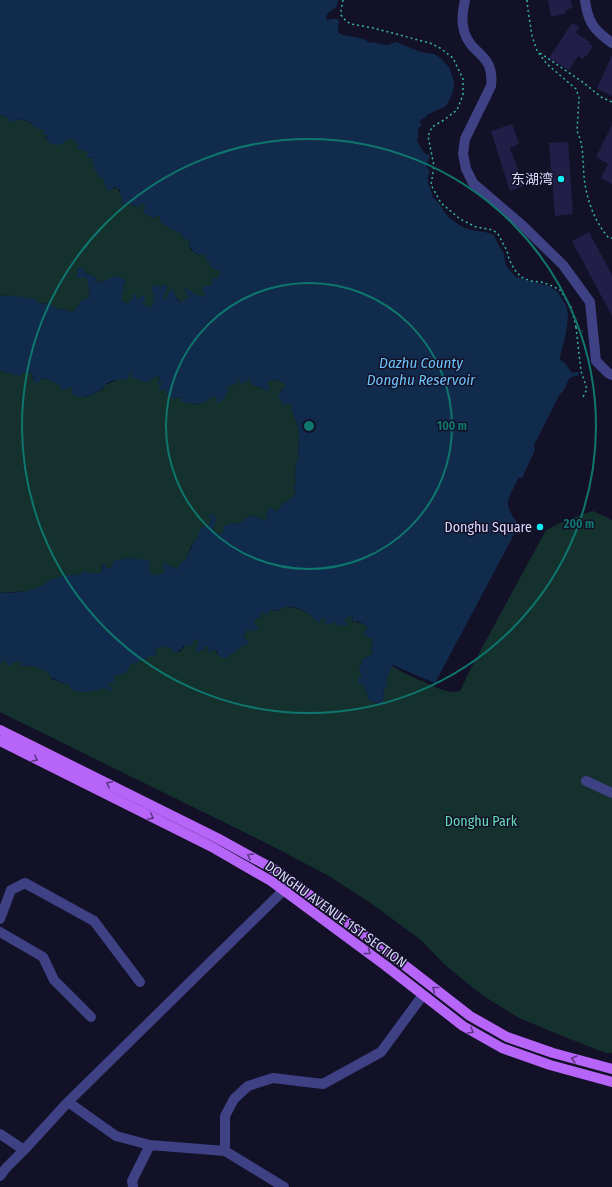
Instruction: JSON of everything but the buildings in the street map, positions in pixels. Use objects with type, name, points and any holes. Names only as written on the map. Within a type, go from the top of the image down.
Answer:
[{"type":"main road","name":"DONGHU AVENUE 1ST SECTION","points":[[0,730],[217,838],[277,871],[394,957],[470,1016],[507,1037],[553,1054],[612,1069]]},
{"type":"main road","name":"DONGHU AVENUE 1ST SECTION","points":[[0,741],[212,847],[271,881],[464,1026],[502,1048],[550,1065],[612,1082]]},
{"type":"street","points":[[465,0],[462,18],[464,31],[470,43],[485,59],[490,67],[492,77],[491,86],[465,139],[464,154],[466,169],[473,183],[522,225],[563,264],[590,302],[596,361],[612,375]]},
{"type":"street","points":[[585,0],[586,9],[593,27],[612,43]]},
{"type":"street","points":[[586,781],[612,793]]},
{"type":"street","points":[[0,1176],[68,1102],[292,882]]},
{"type":"street","points":[[0,919],[11,890],[24,883],[94,921],[140,982]]},
{"type":"street","points":[[0,932],[43,957],[54,980],[91,1018]]},
{"type":"street","points":[[225,1151],[225,1116],[234,1099],[248,1086],[273,1078],[323,1084],[381,1052],[423,995]]},
{"type":"street","points":[[68,1102],[116,1136],[150,1145],[225,1151],[284,1187]]},
{"type":"street","points":[[0,1134],[24,1150]]},
{"type":"street","points":[[133,1187],[132,1181],[150,1145]]},
{"type":"path","points":[[527,0],[532,36],[537,51],[547,64],[576,89],[579,98],[577,132],[584,158],[585,184],[597,221],[608,238],[612,238]]},
{"type":"path","points":[[537,51],[584,83],[601,97],[612,102]]},
{"type":"path","points":[[576,327],[581,371],[587,389],[583,398]]},
{"type":"green space","points":[[0,115],[7,117],[10,120],[24,120],[36,128],[45,129],[44,133],[47,135],[46,139],[65,142],[68,139],[75,138],[81,149],[88,152],[88,158],[91,157],[97,175],[103,178],[107,189],[117,188],[123,197],[121,200],[136,207],[142,203],[145,205],[143,213],[154,218],[160,216],[160,222],[173,230],[180,232],[182,236],[190,242],[191,244],[188,246],[194,252],[197,254],[207,254],[210,266],[221,272],[217,279],[212,278],[211,284],[206,286],[206,296],[201,297],[184,288],[189,298],[185,299],[183,302],[181,302],[170,291],[166,300],[163,296],[167,286],[162,285],[162,287],[152,290],[154,299],[150,308],[142,304],[144,301],[137,299],[135,295],[128,304],[121,300],[121,294],[125,281],[124,279],[116,276],[108,280],[96,282],[96,278],[78,268],[78,275],[88,278],[89,298],[79,303],[77,308],[72,312],[63,309],[60,310],[48,304],[40,304],[26,298],[0,296]]},
{"type":"green space","points":[[0,371],[21,376],[22,373],[30,372],[33,374],[31,376],[32,378],[40,381],[42,378],[52,380],[65,389],[71,387],[73,388],[71,391],[87,397],[94,394],[95,391],[98,392],[102,390],[105,385],[129,375],[130,372],[142,381],[151,380],[158,376],[160,380],[157,383],[163,383],[159,386],[163,390],[165,389],[172,397],[176,399],[177,397],[193,404],[200,404],[216,396],[222,399],[228,392],[226,387],[235,384],[237,381],[236,378],[238,378],[240,383],[246,382],[249,378],[253,385],[261,388],[264,387],[263,389],[268,390],[268,382],[272,380],[278,381],[285,384],[285,387],[281,390],[281,402],[283,404],[290,404],[298,426],[298,460],[295,474],[296,482],[294,486],[296,492],[293,498],[282,504],[277,512],[272,508],[268,511],[266,517],[267,521],[251,515],[242,523],[229,524],[225,526],[224,531],[221,534],[213,529],[215,521],[212,518],[207,528],[193,543],[185,561],[181,562],[177,570],[165,563],[165,572],[162,575],[153,575],[149,571],[150,563],[136,559],[124,559],[113,561],[113,566],[109,569],[105,565],[102,565],[101,573],[98,574],[70,575],[50,580],[41,587],[28,591],[0,593]]},
{"type":"green space","name":"Donghu Park","points":[[593,511],[612,520],[612,1053],[606,1053],[519,1018],[482,995],[444,964],[421,940],[372,904],[329,876],[270,845],[0,712],[0,662],[2,662],[5,658],[6,662],[11,663],[16,660],[21,663],[20,665],[34,666],[49,673],[52,679],[65,684],[67,683],[79,692],[102,688],[111,689],[107,686],[109,683],[112,684],[114,676],[123,674],[131,664],[149,656],[157,655],[155,651],[161,646],[173,648],[171,651],[180,652],[185,645],[192,643],[196,639],[199,640],[200,651],[208,646],[207,651],[215,649],[217,654],[226,658],[240,646],[245,646],[248,641],[243,638],[247,630],[258,627],[254,623],[256,618],[260,619],[260,614],[262,612],[267,615],[271,610],[277,611],[284,607],[302,610],[316,620],[322,617],[325,618],[325,622],[333,621],[339,625],[346,626],[347,623],[343,620],[348,616],[352,616],[352,622],[361,623],[368,628],[364,632],[367,637],[372,638],[373,644],[371,650],[373,652],[372,655],[369,655],[361,661],[362,663],[359,670],[362,676],[358,678],[358,682],[363,683],[362,685],[366,688],[365,691],[368,694],[368,699],[377,704],[381,703],[386,679],[392,666],[440,689],[450,692],[460,691],[546,530],[569,519]]},
{"type":"water","name":"Dazhu County Donghu Reservoir","points":[[0,0],[338,0],[337,6],[327,14],[326,19],[339,20],[339,33],[364,39],[370,43],[374,42],[388,45],[396,42],[421,52],[434,54],[449,67],[454,82],[453,92],[446,106],[423,118],[419,122],[422,125],[418,129],[417,141],[424,153],[430,156],[426,166],[430,171],[428,175],[428,182],[433,198],[446,215],[459,225],[494,235],[504,253],[506,266],[516,277],[549,286],[558,292],[567,308],[568,317],[560,360],[566,364],[571,372],[579,373],[577,376],[568,380],[565,389],[560,394],[534,445],[535,450],[522,478],[518,478],[508,505],[510,512],[519,525],[435,683],[393,665],[386,680],[387,685],[383,693],[384,698],[382,702],[378,704],[368,699],[368,694],[365,691],[366,688],[362,685],[362,682],[360,684],[358,683],[358,678],[362,676],[359,670],[362,659],[372,655],[373,652],[371,649],[373,644],[372,638],[365,636],[365,633],[363,633],[368,628],[364,624],[357,621],[353,622],[353,617],[350,616],[346,618],[347,620],[343,620],[348,623],[346,626],[335,625],[335,622],[333,621],[331,624],[327,625],[325,623],[325,619],[322,617],[320,623],[305,611],[291,607],[285,607],[276,611],[271,610],[267,615],[262,612],[260,614],[260,619],[256,618],[254,623],[258,627],[256,631],[247,630],[243,638],[249,641],[246,645],[240,647],[227,658],[220,657],[215,649],[207,652],[208,646],[201,651],[195,651],[199,641],[196,639],[190,646],[184,645],[178,652],[171,651],[173,648],[161,646],[155,651],[157,655],[131,664],[125,674],[114,676],[115,683],[110,683],[107,686],[111,687],[112,690],[109,691],[104,688],[88,692],[77,692],[73,690],[68,683],[65,684],[50,677],[49,673],[36,667],[20,665],[21,663],[17,660],[10,666],[7,665],[5,658],[2,663],[0,662],[0,593],[31,590],[53,579],[70,575],[81,575],[82,572],[96,574],[101,573],[104,562],[106,567],[109,569],[113,566],[113,561],[128,558],[149,560],[149,571],[153,575],[162,574],[165,572],[163,564],[165,563],[177,570],[181,562],[185,561],[194,540],[198,539],[198,534],[203,526],[207,527],[210,523],[212,519],[207,515],[214,515],[216,518],[213,529],[215,532],[222,534],[225,526],[242,523],[251,515],[267,521],[266,516],[269,509],[272,508],[277,512],[282,504],[293,498],[296,492],[294,488],[296,482],[295,474],[298,460],[299,436],[298,426],[292,411],[292,407],[290,404],[283,405],[281,402],[282,400],[278,396],[285,387],[285,384],[276,380],[268,382],[267,384],[270,389],[268,390],[263,389],[264,387],[261,388],[251,384],[251,380],[249,378],[246,382],[240,383],[238,378],[236,378],[237,383],[226,387],[228,392],[221,402],[217,402],[217,396],[199,404],[193,404],[181,401],[181,398],[177,397],[174,399],[166,393],[167,390],[165,389],[161,391],[159,390],[159,386],[163,383],[161,382],[158,385],[157,383],[160,379],[158,376],[148,382],[132,377],[132,373],[130,372],[128,379],[116,380],[107,383],[98,392],[95,391],[94,394],[85,397],[76,397],[71,393],[73,388],[71,387],[62,390],[59,385],[48,379],[42,378],[38,383],[35,383],[33,380],[35,379],[31,376],[33,374],[31,372],[28,374],[26,371],[24,374],[22,373],[21,376],[0,371],[0,296],[15,296],[35,299],[40,304],[49,303],[59,310],[63,309],[72,312],[77,308],[80,301],[89,298],[90,293],[87,278],[76,277],[78,275],[78,268],[80,268],[84,269],[84,272],[96,278],[96,282],[105,281],[115,276],[124,279],[125,281],[121,297],[122,300],[128,304],[130,300],[133,299],[133,294],[135,294],[137,299],[143,295],[146,299],[142,304],[150,308],[154,300],[152,287],[155,285],[161,287],[164,285],[167,286],[167,290],[163,296],[164,299],[166,300],[172,289],[174,290],[177,300],[182,302],[189,298],[184,287],[199,296],[204,297],[206,294],[202,291],[204,286],[210,286],[213,282],[211,281],[212,278],[217,279],[221,272],[210,266],[210,263],[205,259],[206,254],[200,255],[193,252],[193,250],[188,246],[191,244],[182,236],[180,232],[173,230],[160,222],[160,216],[154,218],[143,213],[145,205],[142,203],[138,207],[121,202],[123,196],[119,195],[120,190],[114,187],[111,191],[108,190],[104,183],[104,179],[97,175],[91,157],[86,157],[88,152],[77,149],[79,144],[75,143],[75,139],[68,139],[61,144],[55,145],[47,141],[47,135],[44,133],[42,134],[45,129],[38,129],[22,119],[9,121],[10,120],[7,117],[0,115]]},
{"type":"place","name":"东湖湾","points":[[561,179]]},
{"type":"place","name":"Donghu Square","points":[[540,527]]}]
